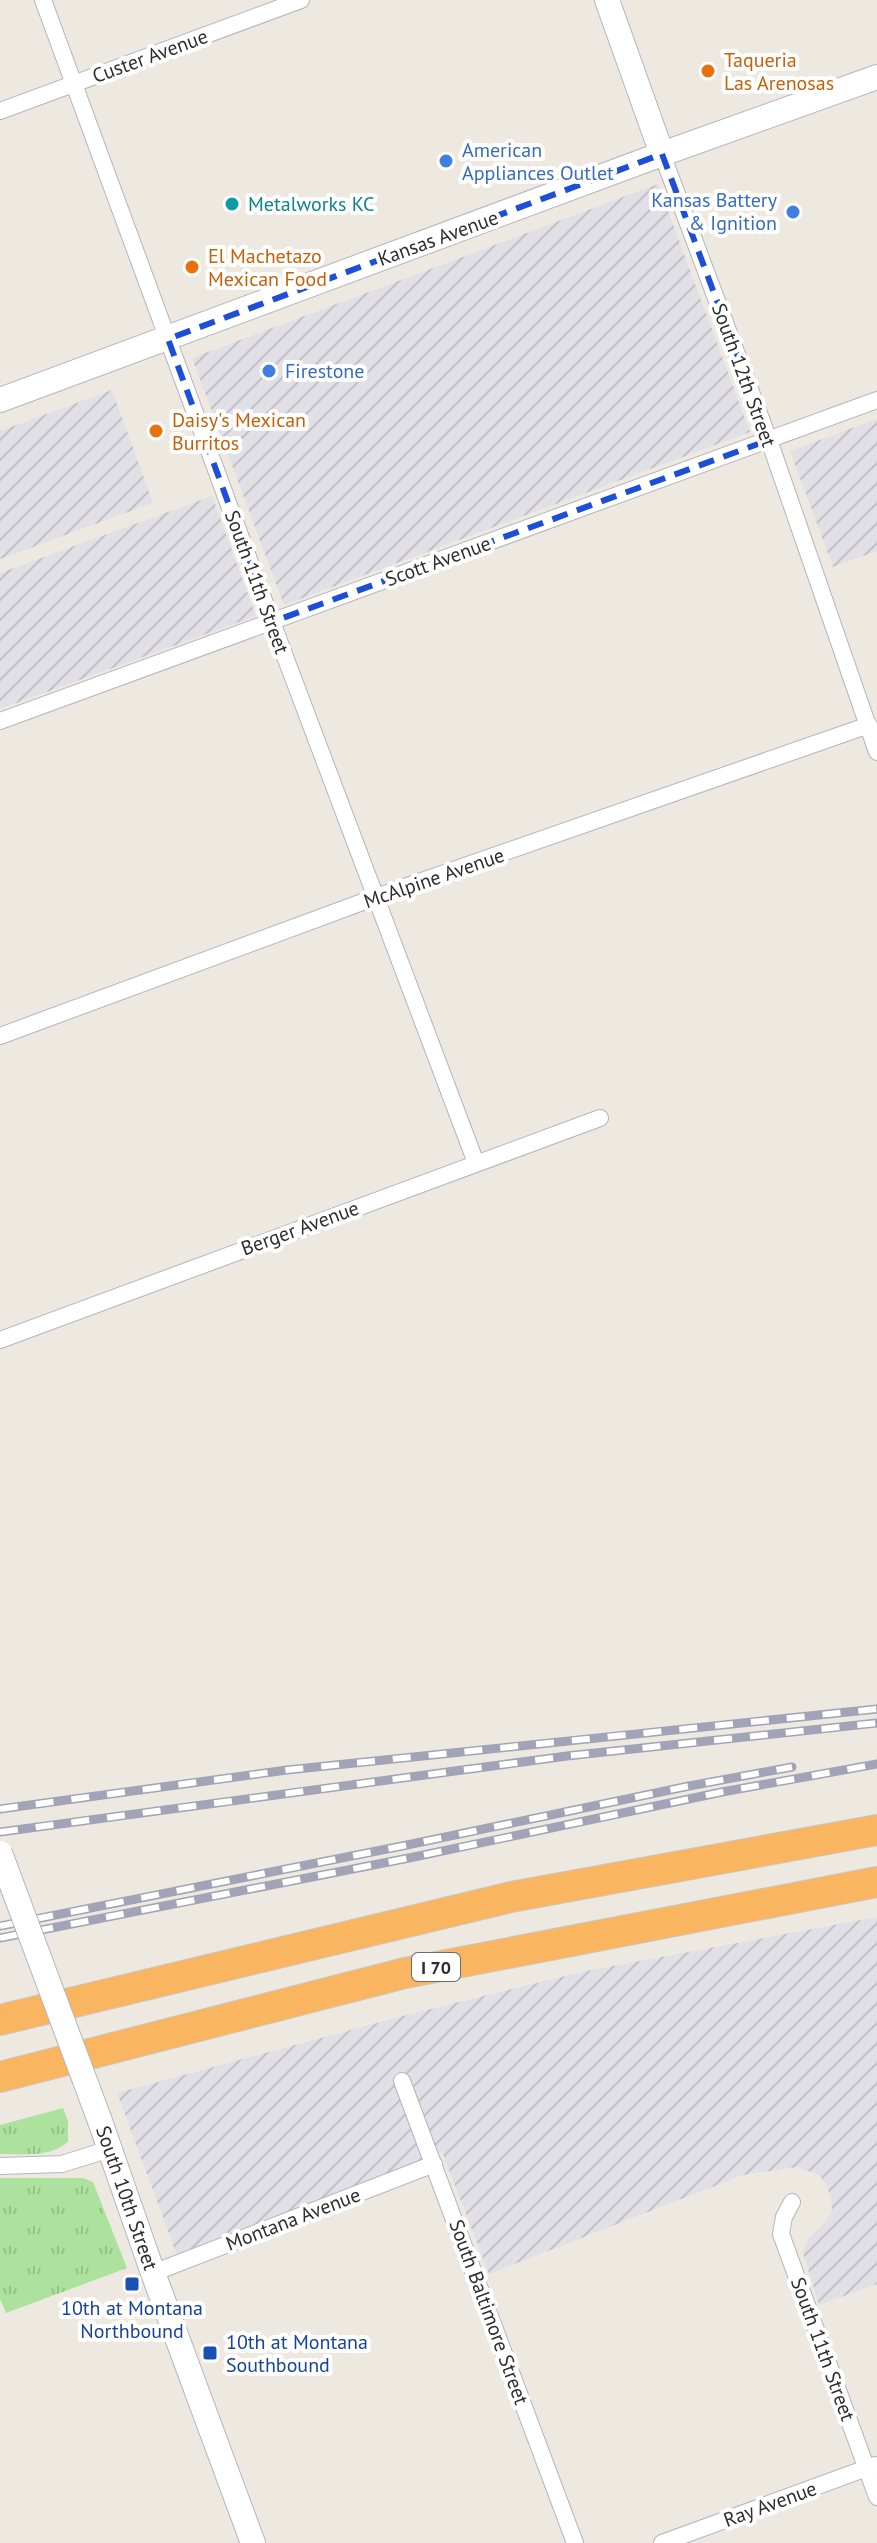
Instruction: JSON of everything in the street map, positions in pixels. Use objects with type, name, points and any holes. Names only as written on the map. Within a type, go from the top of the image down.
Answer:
[{"type":"highway","points":[[0,2020],[511,1897],[877,1830]]},
{"type":"highway","name":"I 70","points":[[0,2077],[405,1973],[877,1882]]},
{"type":"main road","name":"South 12th Street","points":[[607,0],[662,154]]},
{"type":"main road","name":"Kansas Avenue","points":[[0,400],[877,77]]},
{"type":"main road","name":"South 10th Street","points":[[0,1853],[253,2543]]},
{"type":"street","name":"South 11th Street","points":[[43,0],[272,622],[476,1163]]},
{"type":"street","name":"Custer Avenue","points":[[0,111],[301,0]]},
{"type":"street","name":"South 12th Street","points":[[662,154],[769,440],[877,752]]},
{"type":"street","name":"Scott Avenue","points":[[0,721],[877,400]]},
{"type":"street","name":"McAlpine Avenue","points":[[0,1036],[376,897],[869,725]]},
{"type":"street","name":"Berger Avenue","points":[[0,1340],[600,1118]]},
{"type":"street","name":"South Baltimore Street","points":[[402,2081],[575,2543]]},
{"type":"street","points":[[0,2166],[62,2164],[110,2149]]},
{"type":"street","name":"Montana Avenue","points":[[153,2273],[434,2164]]},
{"type":"street","name":"South 11th Street","points":[[792,2202],[784,2217],[781,2234],[872,2466],[877,2497]]},
{"type":"street","name":"Ray Avenue","points":[[662,2543],[872,2466]]},
{"type":"highlighted area","points":[[662,154],[769,440],[272,622],[168,339]]},
{"type":"shaded area","points":[[658,184],[750,432],[284,605],[192,358]]},
{"type":"shaded area","points":[[112,390],[153,503],[0,559],[0,431]]},
{"type":"shaded area","points":[[877,419],[877,551],[833,567],[790,451]]},
{"type":"shaded area","points":[[212,496],[256,616],[0,709],[0,573]]},
{"type":"shaded area","points":[[877,1917],[877,2284],[819,2305],[803,2253],[808,2239],[832,2211],[831,2199],[819,2175],[797,2167],[743,2175],[489,2274],[442,2152],[182,2254],[176,2253],[117,2093],[410,2014],[586,1971]]},
{"type":"green space","points":[[63,2108],[68,2121],[68,2142],[44,2153],[0,2154],[0,2125]]},
{"type":"green space","points":[[0,2178],[83,2178],[93,2182],[127,2268],[6,2313],[0,2299]]},
{"type":"railway","points":[[0,1809],[287,1770],[877,1709]]},
{"type":"railway","points":[[0,1832],[567,1756],[877,1723]]},
{"type":"railway","points":[[0,1938],[414,1857],[722,1792],[877,1764]]},
{"type":"railway","points":[[0,1926],[792,1767]]},
{"type":"place","name":"Taqueria Las Arenosas","points":[[708,71]]},
{"type":"place","name":"American Appliances Outlet","points":[[446,161]]},
{"type":"place","name":"Metalworks KC","points":[[232,204]]},
{"type":"place","name":"Kansas Battery & Ignition","points":[[793,212]]},
{"type":"place","name":"El Machetazo Mexican Food","points":[[192,267]]},
{"type":"place","name":"Firestone","points":[[269,371]]},
{"type":"place","name":"Daisy's Mexican Burritos","points":[[156,431]]},
{"type":"place","name":"10th at Montana Northbound","points":[[132,2284]]},
{"type":"place","name":"10th at Montana Southbound","points":[[210,2353]]}]
